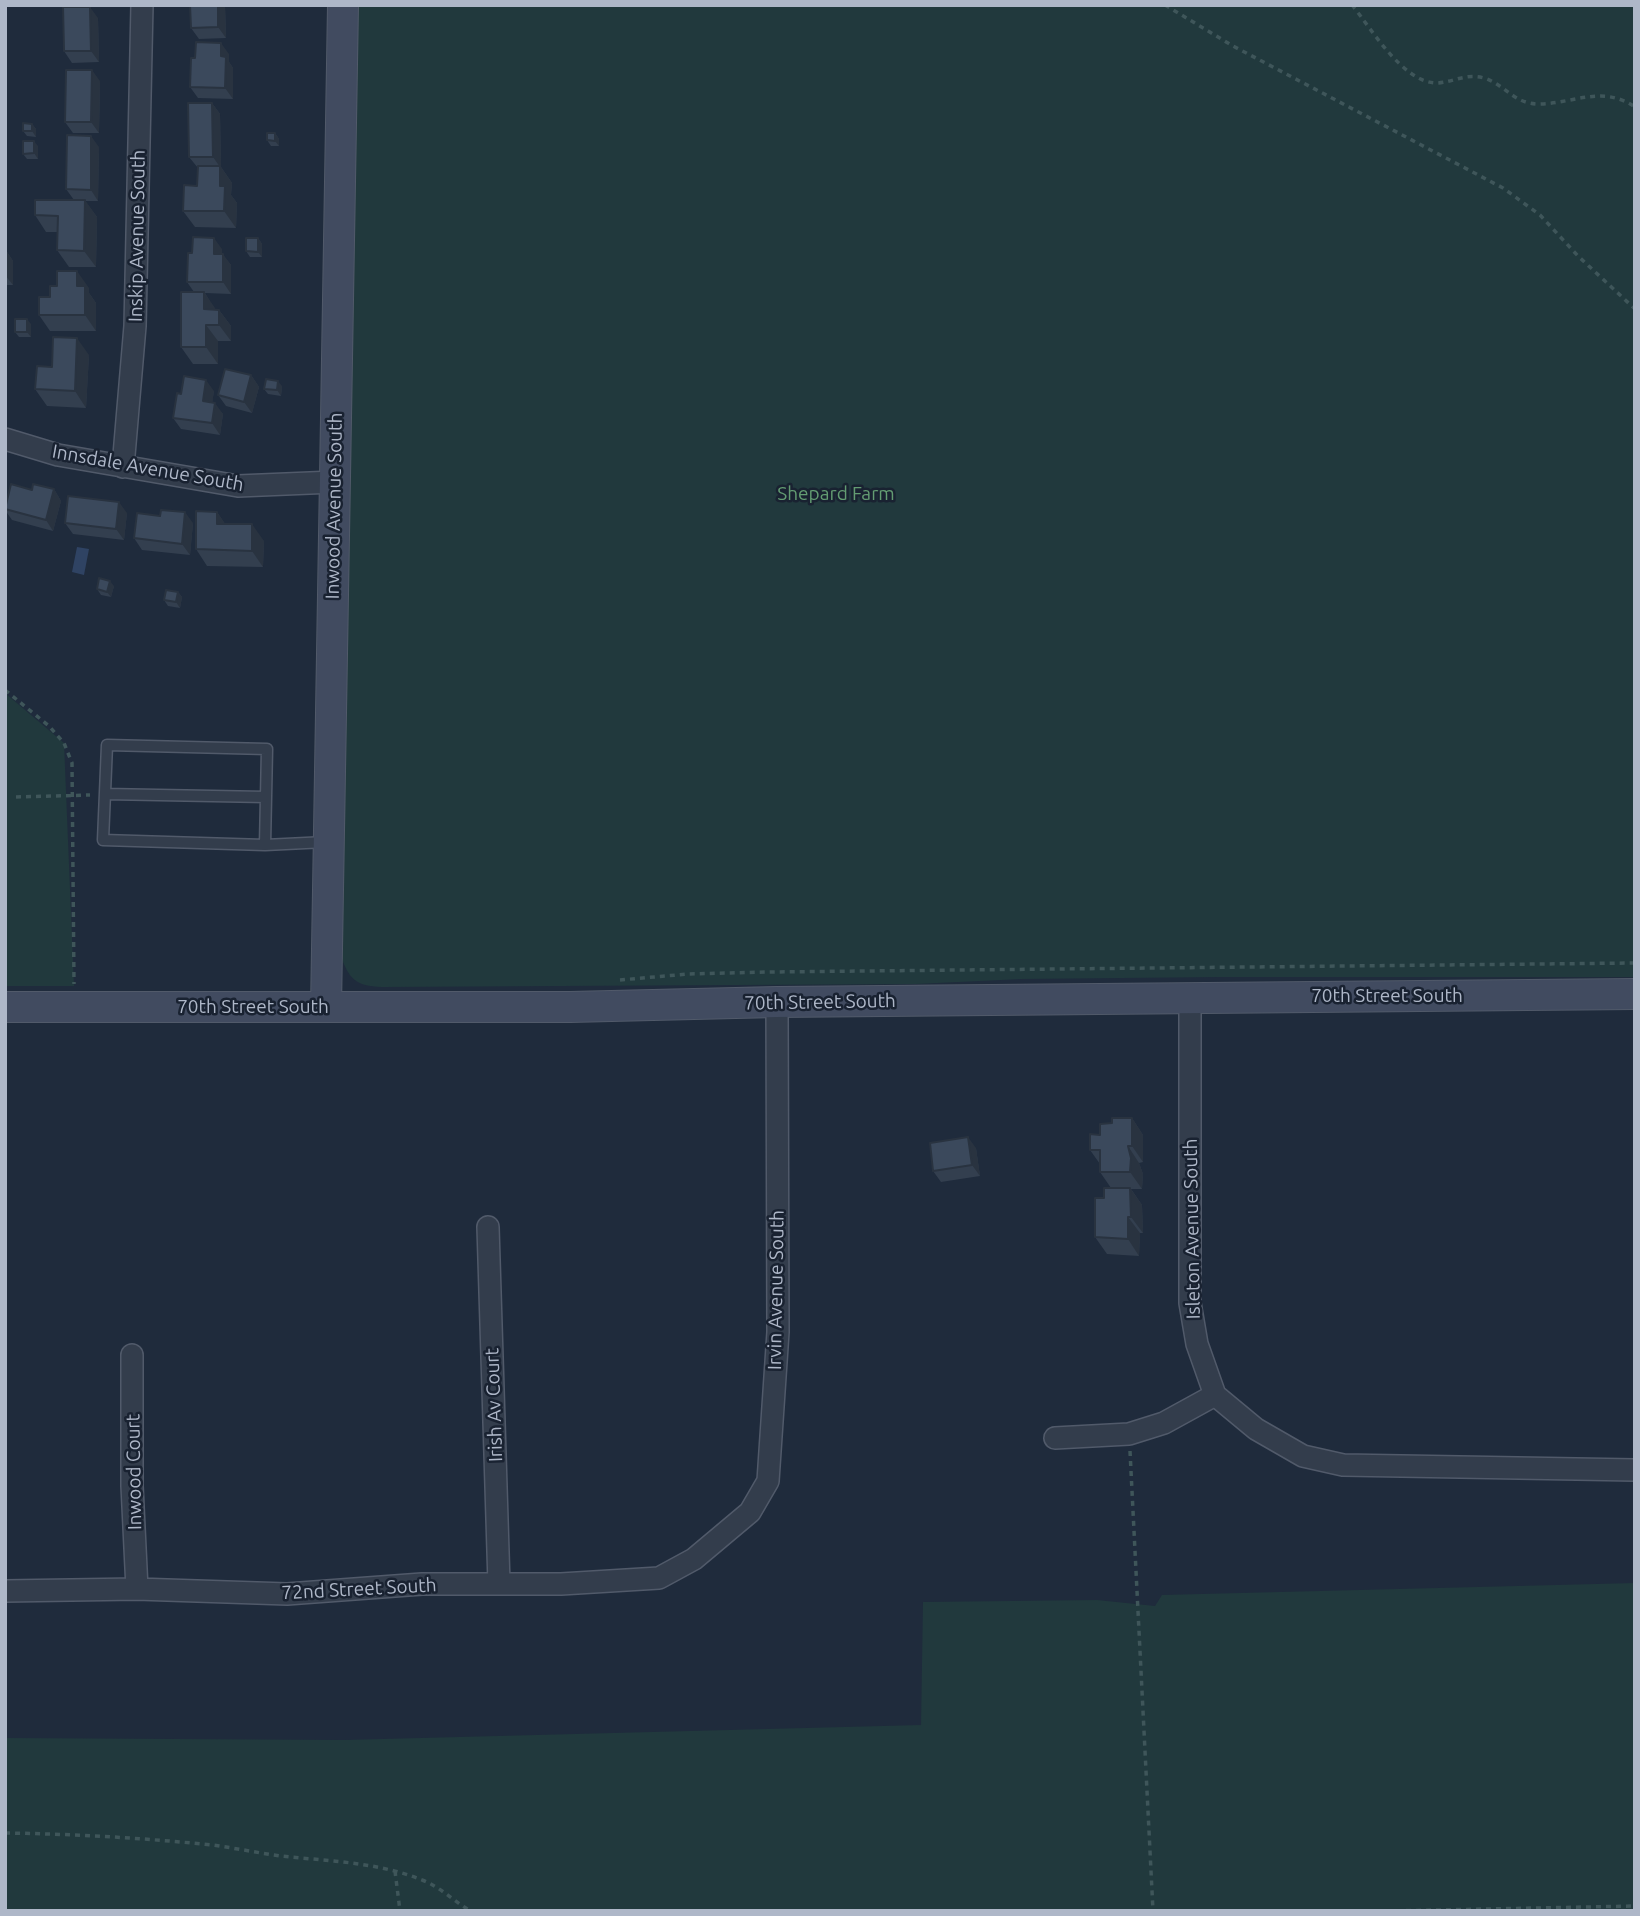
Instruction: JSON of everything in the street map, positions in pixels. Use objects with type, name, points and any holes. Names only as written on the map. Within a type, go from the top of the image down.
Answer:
[{"type":"main road","name":"Inwood Avenue South","points":[[326,1007],[343,5]]},
{"type":"main road","name":"70th Street South","points":[[5,1007],[570,1007],[777,1002],[1635,994]]},
{"type":"street","name":"Inskip Avenue South","points":[[123,467],[135,326],[142,5]]},
{"type":"street","name":"Innsdale Avenue South","points":[[5,439],[58,455],[238,486],[334,482]]},
{"type":"street","name":"Isleton Avenue South","points":[[1190,998],[1190,1303],[1197,1344],[1215,1395]]},
{"type":"street","name":"Irvin Avenue South","points":[[704,1550],[750,1512],[768,1482],[778,1332],[777,1002]]},
{"type":"street","name":"Irish Av Court","points":[[488,1227],[499,1584]]},
{"type":"street","name":"Inwood Court","points":[[132,1355],[132,1486],[138,1589]]},
{"type":"street","points":[[1055,1438],[1129,1434],[1164,1423],[1215,1395],[1256,1429],[1303,1456],[1343,1465],[1635,1470]]},
{"type":"street","name":"72nd Street South","points":[[5,1591],[138,1589],[287,1594],[422,1584],[561,1584],[659,1578],[694,1559],[704,1550]]},
{"type":"lane","points":[[265,845],[267,749],[107,745],[103,840],[265,845],[329,842]]},
{"type":"lane","points":[[105,794],[266,797]]},
{"type":"path","points":[[1165,5],[1233,46],[1514,195],[1540,215],[1578,256],[1635,309]]},
{"type":"path","points":[[1352,5],[1371,32],[1394,56],[1409,71],[1426,81],[1443,82],[1462,76],[1474,76],[1492,81],[1512,96],[1531,103],[1594,96],[1618,99],[1635,107]]},
{"type":"path","points":[[5,690],[49,726],[64,743],[72,763],[74,986]]},
{"type":"path","points":[[16,797],[105,794]]},
{"type":"path","points":[[616,980],[745,972],[1635,963]]},
{"type":"path","points":[[1129,1434],[1153,1911]]},
{"type":"path","points":[[5,1833],[106,1836],[202,1844],[395,1871],[437,1886],[471,1911]]},
{"type":"path","points":[[395,1871],[400,1911]]},
{"type":"path","points":[[1386,1911],[1635,1906]]},
{"type":"green space","name":"Shepard Farm","points":[[352,5],[1635,5],[1635,977],[1220,977],[1022,979],[916,984],[382,987],[359,983],[350,975],[340,954]]},
{"type":"green space","points":[[5,693],[64,743],[74,986],[5,986]]},
{"type":"green space","points":[[1635,1583],[1635,1911],[5,1911],[5,1738],[344,1740],[921,1725],[923,1602],[1097,1600],[1155,1606],[1162,1595]]},
{"type":"water","points":[[77,547],[89,549],[84,575],[72,572]]},
{"type":"building","points":[[190,5],[218,5],[218,27],[191,28]]},
{"type":"building","points":[[63,7],[90,7],[91,51],[64,51]]},
{"type":"building","points":[[196,42],[221,43],[221,56],[226,57],[225,88],[190,87],[191,58],[195,58]]},
{"type":"building","points":[[66,70],[92,70],[91,122],[65,122]]},
{"type":"building","points":[[188,103],[212,103],[213,157],[189,157]]},
{"type":"building","points":[[23,123],[32,124],[32,131],[23,131]]},
{"type":"building","points":[[267,133],[275,133],[275,141],[267,140]]},
{"type":"building","points":[[67,135],[91,136],[91,190],[66,189]]},
{"type":"building","points":[[23,141],[34,141],[34,153],[23,154]]},
{"type":"building","points":[[198,166],[220,166],[220,186],[225,186],[224,211],[183,211],[184,185],[197,186]]},
{"type":"building","points":[[35,200],[85,200],[84,251],[57,250],[58,216],[35,215]]},
{"type":"building","points":[[193,237],[214,238],[214,254],[223,254],[223,282],[187,282],[188,253],[192,253]]},
{"type":"building","points":[[246,238],[258,238],[258,252],[246,251]]},
{"type":"building","points":[[57,271],[77,271],[77,286],[85,286],[85,315],[39,315],[39,297],[50,297],[50,286],[57,286]]},
{"type":"building","points":[[181,292],[204,292],[204,309],[219,310],[219,325],[206,325],[206,347],[181,347]]},
{"type":"building","points":[[15,319],[27,319],[27,332],[15,332]]},
{"type":"building","points":[[53,337],[77,338],[75,391],[35,389],[37,366],[52,367]]},
{"type":"building","points":[[225,369],[251,375],[244,402],[218,395]]},
{"type":"building","points":[[184,376],[206,380],[203,401],[215,403],[212,423],[173,418],[177,393],[181,394]]},
{"type":"building","points":[[266,379],[278,381],[277,390],[264,389]]},
{"type":"building","points":[[11,484],[32,490],[33,484],[54,489],[46,520],[5,509]]},
{"type":"building","points":[[68,496],[119,502],[116,529],[65,523]]},
{"type":"building","points":[[161,510],[185,512],[182,544],[134,538],[137,513],[160,516]]},
{"type":"building","points":[[196,511],[217,512],[217,524],[252,524],[252,551],[196,549]]},
{"type":"building","points":[[99,578],[110,581],[107,592],[97,589]]},
{"type":"building","points":[[166,590],[178,592],[176,602],[164,600]]},
{"type":"building","points":[[1112,1118],[1132,1118],[1132,1146],[1128,1146],[1130,1172],[1100,1172],[1100,1150],[1090,1150],[1090,1134],[1100,1135],[1100,1124],[1112,1123]]},
{"type":"building","points":[[968,1137],[972,1165],[933,1171],[930,1143]]},
{"type":"building","points":[[1104,1188],[1130,1188],[1131,1217],[1128,1217],[1128,1239],[1095,1237],[1095,1198],[1104,1198]]}]
